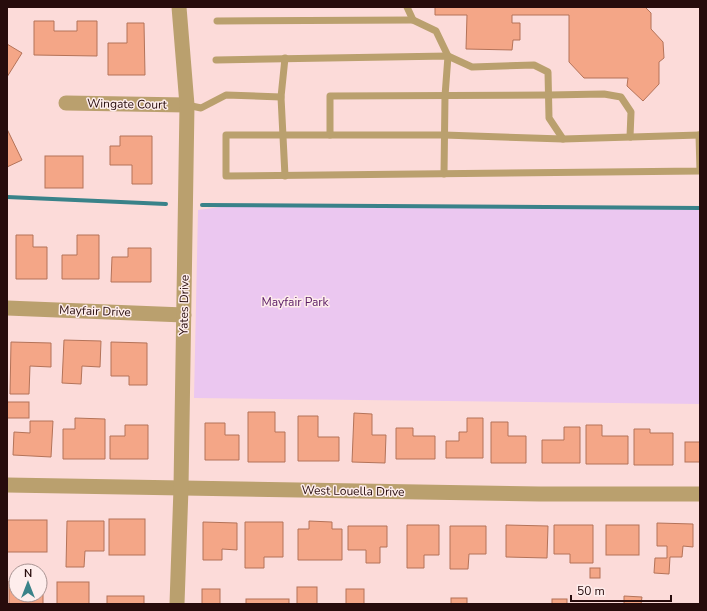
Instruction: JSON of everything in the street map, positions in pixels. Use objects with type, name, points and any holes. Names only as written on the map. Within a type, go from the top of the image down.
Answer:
[{"type":"street","name":"Yates Drive","points":[[177,604],[181,488],[187,105],[179,7]]},
{"type":"street","name":"Wingate Court","points":[[66,102],[187,105]]},
{"type":"street","name":"Mayfair Drive","points":[[7,308],[184,315]]},
{"type":"street","name":"West Louella Drive","points":[[7,485],[540,494],[700,494]]},
{"type":"lane","points":[[407,7],[413,20]]},
{"type":"lane","points":[[217,21],[413,20],[436,31],[448,56],[445,96],[444,174]]},
{"type":"lane","points":[[216,60],[448,56],[472,67],[534,65],[548,72],[550,118],[563,138]]},
{"type":"lane","points":[[285,58],[281,97],[285,176]]},
{"type":"lane","points":[[330,135],[330,96],[604,94],[621,97],[631,112],[630,137]]},
{"type":"lane","points":[[187,105],[201,108],[226,95],[281,97]]},
{"type":"lane","points":[[444,134],[563,138],[630,137],[700,135],[700,170],[226,176],[226,135],[283,136],[444,134]]},
{"type":"green space","name":"Mayfair Park","points":[[236,205],[700,208],[700,404],[194,398],[198,210]]},
{"type":"building","points":[[435,7],[645,7],[651,13],[651,29],[663,42],[664,58],[659,62],[659,84],[643,101],[627,86],[628,78],[584,78],[569,62],[569,15],[512,15],[512,23],[520,23],[520,40],[513,40],[512,50],[466,49],[467,15],[435,15]]},
{"type":"building","points":[[34,21],[54,21],[54,31],[77,31],[77,21],[97,21],[97,56],[34,55]]},
{"type":"building","points":[[127,23],[144,23],[145,75],[108,75],[108,43],[127,43]]},
{"type":"building","points":[[7,44],[22,53],[7,77]]},
{"type":"building","points":[[7,129],[22,160],[7,167]]},
{"type":"building","points":[[120,136],[152,136],[152,184],[132,184],[132,165],[110,165],[110,146],[120,146]]},
{"type":"building","points":[[45,156],[83,156],[83,188],[45,188]]},
{"type":"building","points":[[16,235],[33,235],[33,247],[47,247],[47,279],[16,279]]},
{"type":"building","points":[[77,235],[99,235],[99,279],[62,279],[62,255],[77,255]]},
{"type":"building","points":[[128,248],[151,248],[151,282],[111,282],[112,257],[128,257]]},
{"type":"building","points":[[64,340],[101,341],[100,367],[82,366],[81,384],[62,383]]},
{"type":"building","points":[[11,342],[51,343],[51,367],[30,366],[29,394],[10,394]]},
{"type":"building","points":[[111,342],[147,343],[147,385],[129,385],[129,376],[111,376]]},
{"type":"building","points":[[7,402],[29,402],[29,418],[7,418]]},
{"type":"building","points":[[248,412],[275,412],[275,432],[285,432],[285,462],[248,462]]},
{"type":"building","points":[[354,413],[372,414],[372,435],[386,435],[385,463],[352,462]]},
{"type":"building","points":[[298,416],[318,416],[318,437],[339,437],[339,461],[298,461]]},
{"type":"building","points":[[75,418],[105,419],[105,459],[63,459],[63,429],[75,429]]},
{"type":"building","points":[[467,418],[483,418],[483,458],[446,458],[446,441],[459,441],[459,432],[467,432]]},
{"type":"building","points":[[30,421],[53,421],[51,457],[13,455],[14,432],[30,433]]},
{"type":"building","points":[[491,422],[508,422],[508,436],[526,436],[526,463],[491,463]]},
{"type":"building","points":[[205,423],[225,423],[225,435],[239,435],[239,460],[205,460]]},
{"type":"building","points":[[125,425],[148,425],[148,459],[110,459],[110,436],[125,436]]},
{"type":"building","points":[[586,425],[602,425],[602,436],[628,436],[628,464],[586,464]]},
{"type":"building","points":[[564,427],[580,427],[580,463],[542,463],[542,440],[564,440]]},
{"type":"building","points":[[396,428],[413,428],[413,436],[435,436],[435,459],[396,459]]},
{"type":"building","points":[[634,429],[650,429],[650,433],[673,433],[673,465],[634,465]]},
{"type":"building","points":[[685,442],[700,442],[700,462],[685,462]]},
{"type":"building","points":[[109,519],[145,519],[145,555],[109,555]]},
{"type":"building","points":[[7,520],[47,520],[47,552],[7,552]]},
{"type":"building","points":[[67,521],[104,521],[104,551],[85,551],[84,567],[66,567]]},
{"type":"building","points":[[309,521],[332,522],[332,529],[342,529],[342,560],[298,560],[298,529],[309,529]]},
{"type":"building","points":[[203,522],[237,523],[237,550],[222,549],[222,560],[203,560]]},
{"type":"building","points":[[245,522],[283,522],[283,557],[264,557],[264,568],[245,568]]},
{"type":"building","points":[[657,523],[693,524],[693,547],[683,546],[682,557],[670,557],[669,574],[654,573],[655,558],[667,558],[667,546],[657,546]]},
{"type":"building","points":[[407,525],[439,525],[439,555],[424,555],[424,568],[407,568]]},
{"type":"building","points":[[506,525],[548,526],[547,558],[506,557]]},
{"type":"building","points":[[554,525],[593,525],[593,563],[570,563],[570,554],[554,554]]},
{"type":"building","points":[[606,525],[639,525],[639,555],[606,555]]},
{"type":"building","points":[[348,526],[387,526],[387,547],[380,547],[380,563],[366,563],[366,550],[348,550]]},
{"type":"building","points":[[450,526],[486,526],[486,554],[469,554],[468,569],[450,569]]},
{"type":"building","points":[[590,568],[600,568],[600,578],[590,578]]},
{"type":"building","points":[[57,582],[89,582],[89,604],[57,604]]},
{"type":"building","points":[[297,587],[317,587],[317,604],[297,604]]},
{"type":"building","points":[[202,589],[220,589],[220,604],[202,604]]},
{"type":"building","points":[[346,589],[364,589],[364,604],[346,604]]},
{"type":"building","points":[[107,596],[144,596],[144,604],[107,604]]},
{"type":"building","points":[[624,596],[642,597],[641,604],[624,604]]},
{"type":"building","points":[[451,598],[467,598],[467,604],[451,604]]},
{"type":"building","points":[[246,599],[289,599],[289,604],[246,604]]},
{"type":"building","points":[[552,599],[567,599],[567,604],[552,604]]},
{"type":"building","points":[[9,603],[43,603],[43,604]]},
{"type":"waterway","points":[[7,197],[166,204]]},
{"type":"waterway","points":[[202,205],[700,208]]}]
